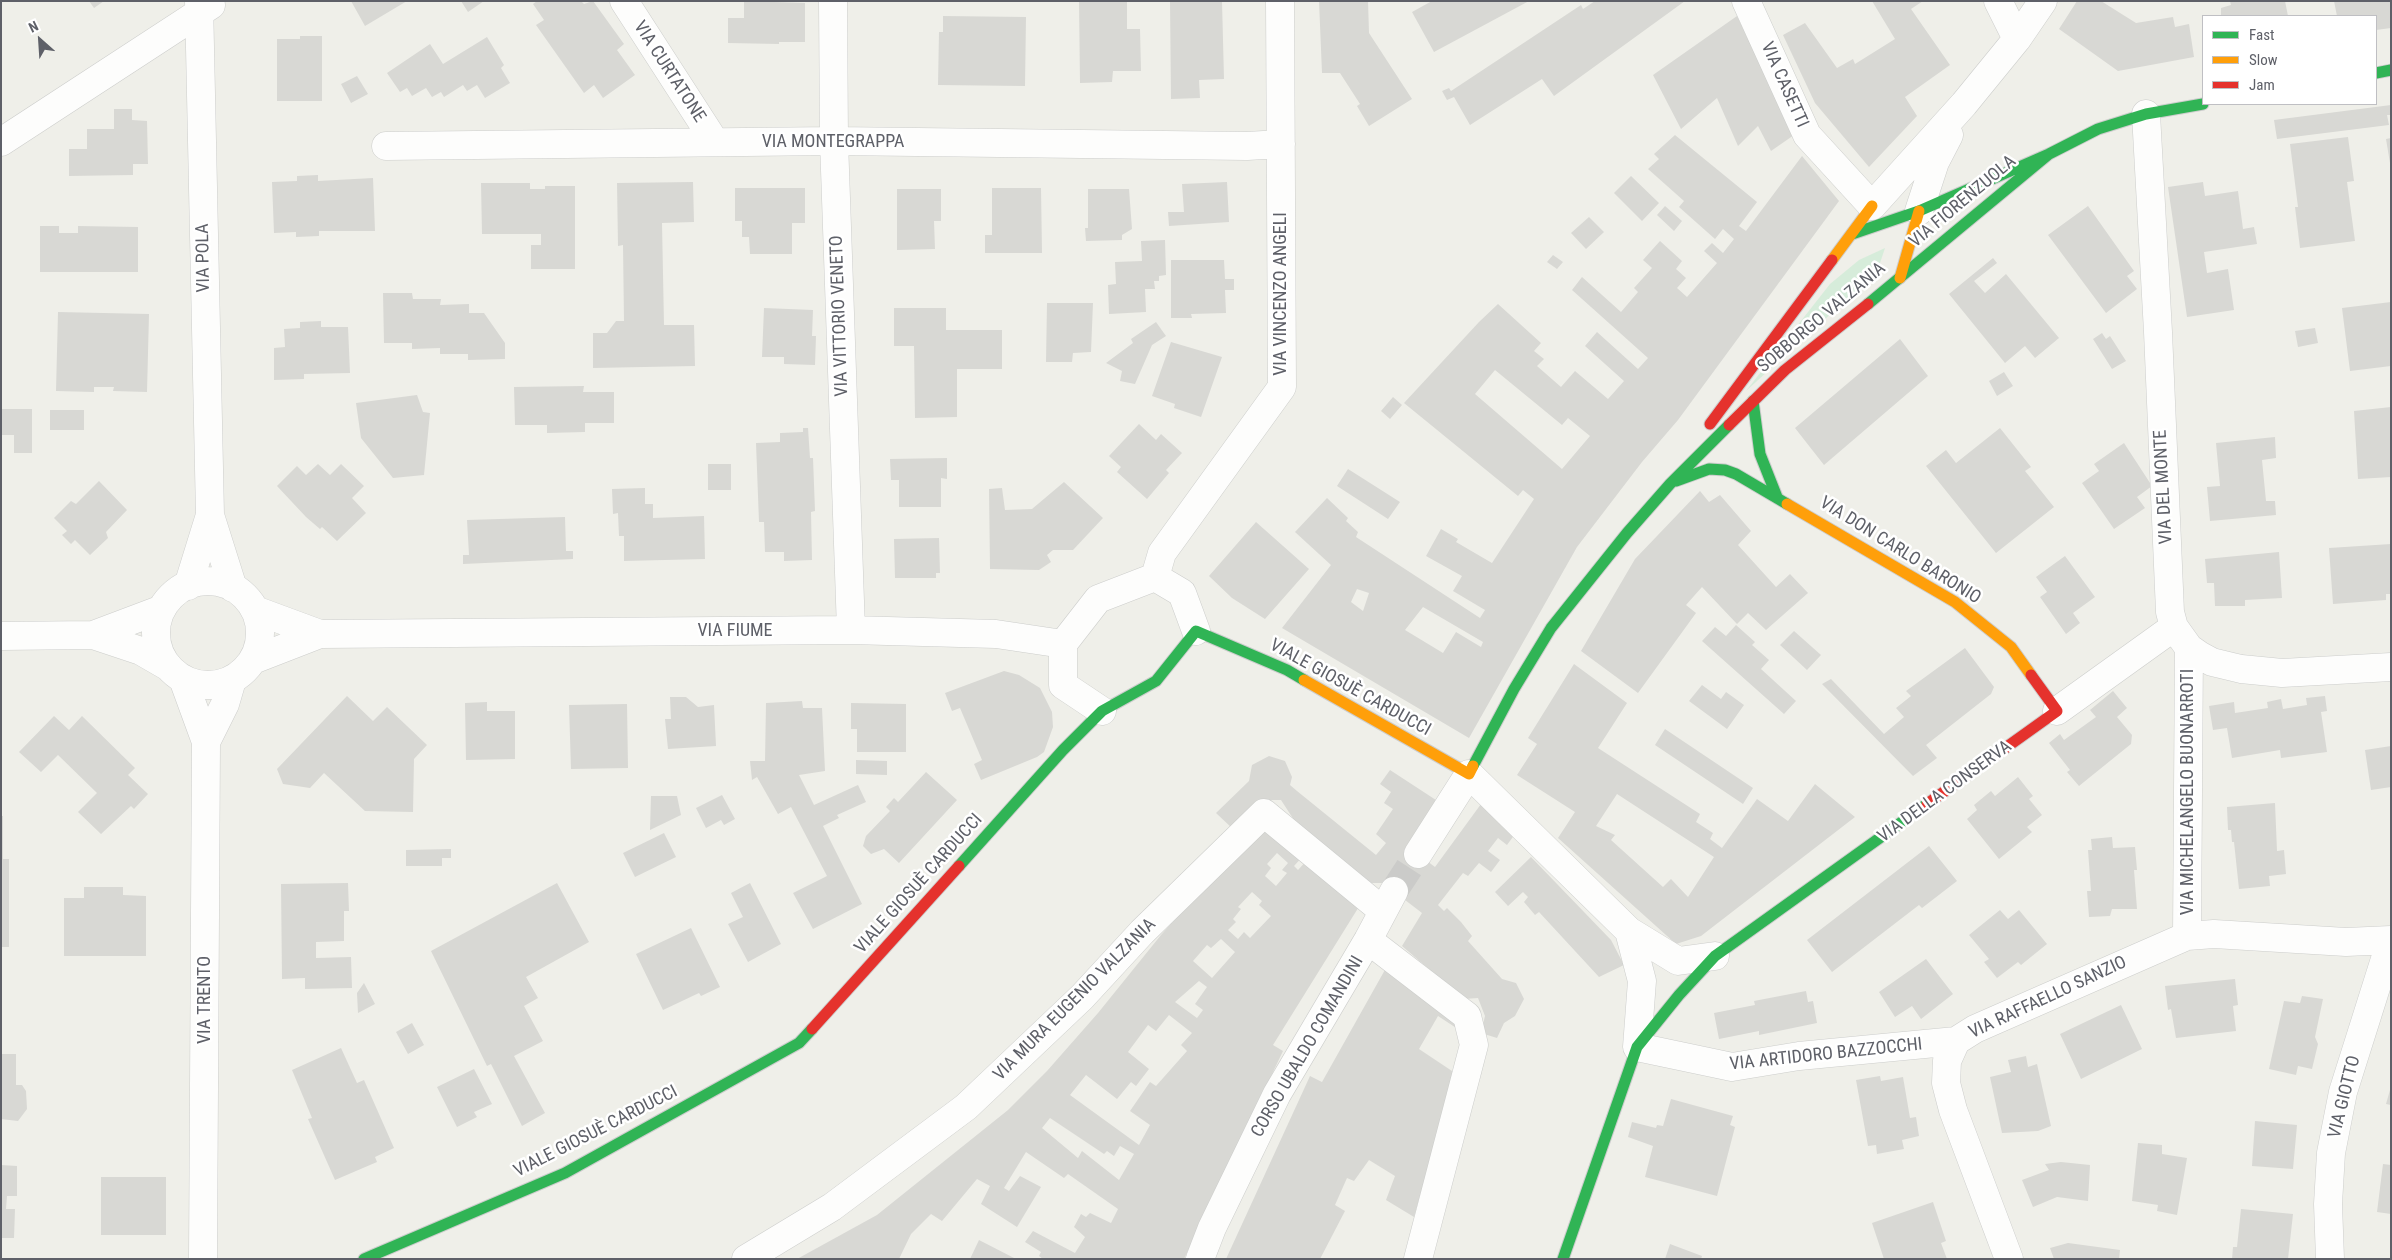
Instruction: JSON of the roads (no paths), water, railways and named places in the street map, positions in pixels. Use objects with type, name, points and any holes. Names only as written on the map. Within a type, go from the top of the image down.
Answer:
[{"type":"street","name":"VIA CURTATONE","points":[[624,1],[715,142]]},
{"type":"street","name":"VIA VITTORIO VENETO","points":[[833,1],[834,141],[851,630]]},
{"type":"street","name":"VIA VINCENZO ANGELI","points":[[1155,577],[1162,552],[1282,387],[1280,1]]},
{"type":"street","name":"VIA CASETTI","points":[[1746,1],[1807,135],[1872,206]]},
{"type":"street","points":[[1998,1],[2017,39]]},
{"type":"street","points":[[1872,206],[1964,104],[2017,39],[2043,1]]},
{"type":"street","points":[[1,142],[205,5]]},
{"type":"street","name":"VIA POLA","points":[[205,5],[210,515]]},
{"type":"street","points":[[2377,73],[2391,70]]},
{"type":"street","points":[[1852,234],[1919,211],[1935,162],[1964,104]]},
{"type":"street","name":"VIA FIORENZUOLA","points":[[1919,211],[2049,154],[2098,129],[2146,114],[2202,104]]},
{"type":"street","name":"VIA DEL MONTE","points":[[2146,114],[2170,612],[2181,637]]},
{"type":"street","name":"VIA MONTEGRAPPA","points":[[386,146],[834,141],[1247,146],[1281,144]]},
{"type":"street","name":"VIA FIORENZUOLA","points":[[1900,278],[2049,154]]},
{"type":"street","name":"SOBBORGO VALZANIA","points":[[1670,484],[1702,434],[1872,206]]},
{"type":"street","name":"SOBBORGO VALZANIA","points":[[1469,774],[1514,688],[1551,628],[1627,533],[1670,484],[1785,370],[1900,278],[1919,211]]},
{"type":"street","points":[[1753,401],[1760,454],[1777,497]]},
{"type":"street","name":"VIA DON CARLO BARONIO","points":[[1670,484],[1709,469],[1725,470],[1777,497],[1955,602],[2011,647],[2057,711]]},
{"type":"street","points":[[188,586],[210,515]]},
{"type":"street","points":[[210,515],[233,588]]},
{"type":"street","points":[[1102,711],[1063,685],[1063,644],[1098,600],[1155,577],[1182,593],[1196,631]]},
{"type":"street","points":[[1,636],[93,635],[140,651],[175,673],[199,685],[216,685],[232,680],[244,671],[253,660],[260,644],[260,626],[255,610],[246,597],[233,588],[218,582],[203,581],[188,586],[173,595],[162,609],[157,623],[156,638],[160,653],[175,673],[206,742]]},
{"type":"street","points":[[93,635],[162,609]]},
{"type":"street","points":[[255,610],[320,634]]},
{"type":"street","name":"VIA FIUME","points":[[320,634],[851,630],[996,634],[1063,644]]},
{"type":"street","name":"VIALE GIOSUÈ CARDUCCI","points":[[364,1259],[565,1173],[799,1043],[1063,750],[1102,711],[1156,681],[1196,631],[1287,670],[1469,774]]},
{"type":"street","points":[[253,660],[320,634]]},
{"type":"street","points":[[2181,637],[2212,662],[2241,669],[2282,673],[2391,667]]},
{"type":"street","name":"VIA DELLA CONSERVA","points":[[1563,1259],[1637,1047],[1679,995],[1715,956],[2057,711],[2181,637]]},
{"type":"street","name":"VIA MICHELANGELO BUONARROTI","points":[[2181,637],[2186,936]]},
{"type":"street","points":[[206,742],[225,704],[232,680]]},
{"type":"street","name":"VIA TRENTO","points":[[203,1259],[206,742]]},
{"type":"street","points":[[1418,854],[1469,774],[1629,931],[1678,961],[1715,956]]},
{"type":"street","name":"VIA MURA EUGENIO VALZANIA","points":[[746,1259],[832,1207],[966,1107],[1082,997],[1142,932],[1264,813],[1388,901]]},
{"type":"street","name":"CORSO UBALDO COMANDINI","points":[[1200,1259],[1212,1228],[1277,1094],[1368,940],[1388,901]]},
{"type":"street","points":[[1629,931],[1642,981],[1637,1047]]},
{"type":"street","name":"VIA RAFFAELLO SANZIO","points":[[2010,1259],[1953,1110],[1946,1083],[1947,1061],[1956,1041],[1975,1029],[2186,936],[2214,934],[2354,942],[2391,940]]},
{"type":"street","points":[[1368,940],[1467,1016],[1474,1045],[1418,1259]]},
{"type":"street","name":"VIA GIOTTO","points":[[2330,1259],[2328,1204],[2333,1144],[2343,1092],[2391,940]]},
{"type":"street","name":"VIA ARTIDORO BAZZOCCHI","points":[[1637,1047],[1732,1067],[1799,1056],[1956,1041]]},
{"type":"tunnel","points":[[1394,891],[1418,854]]}]
